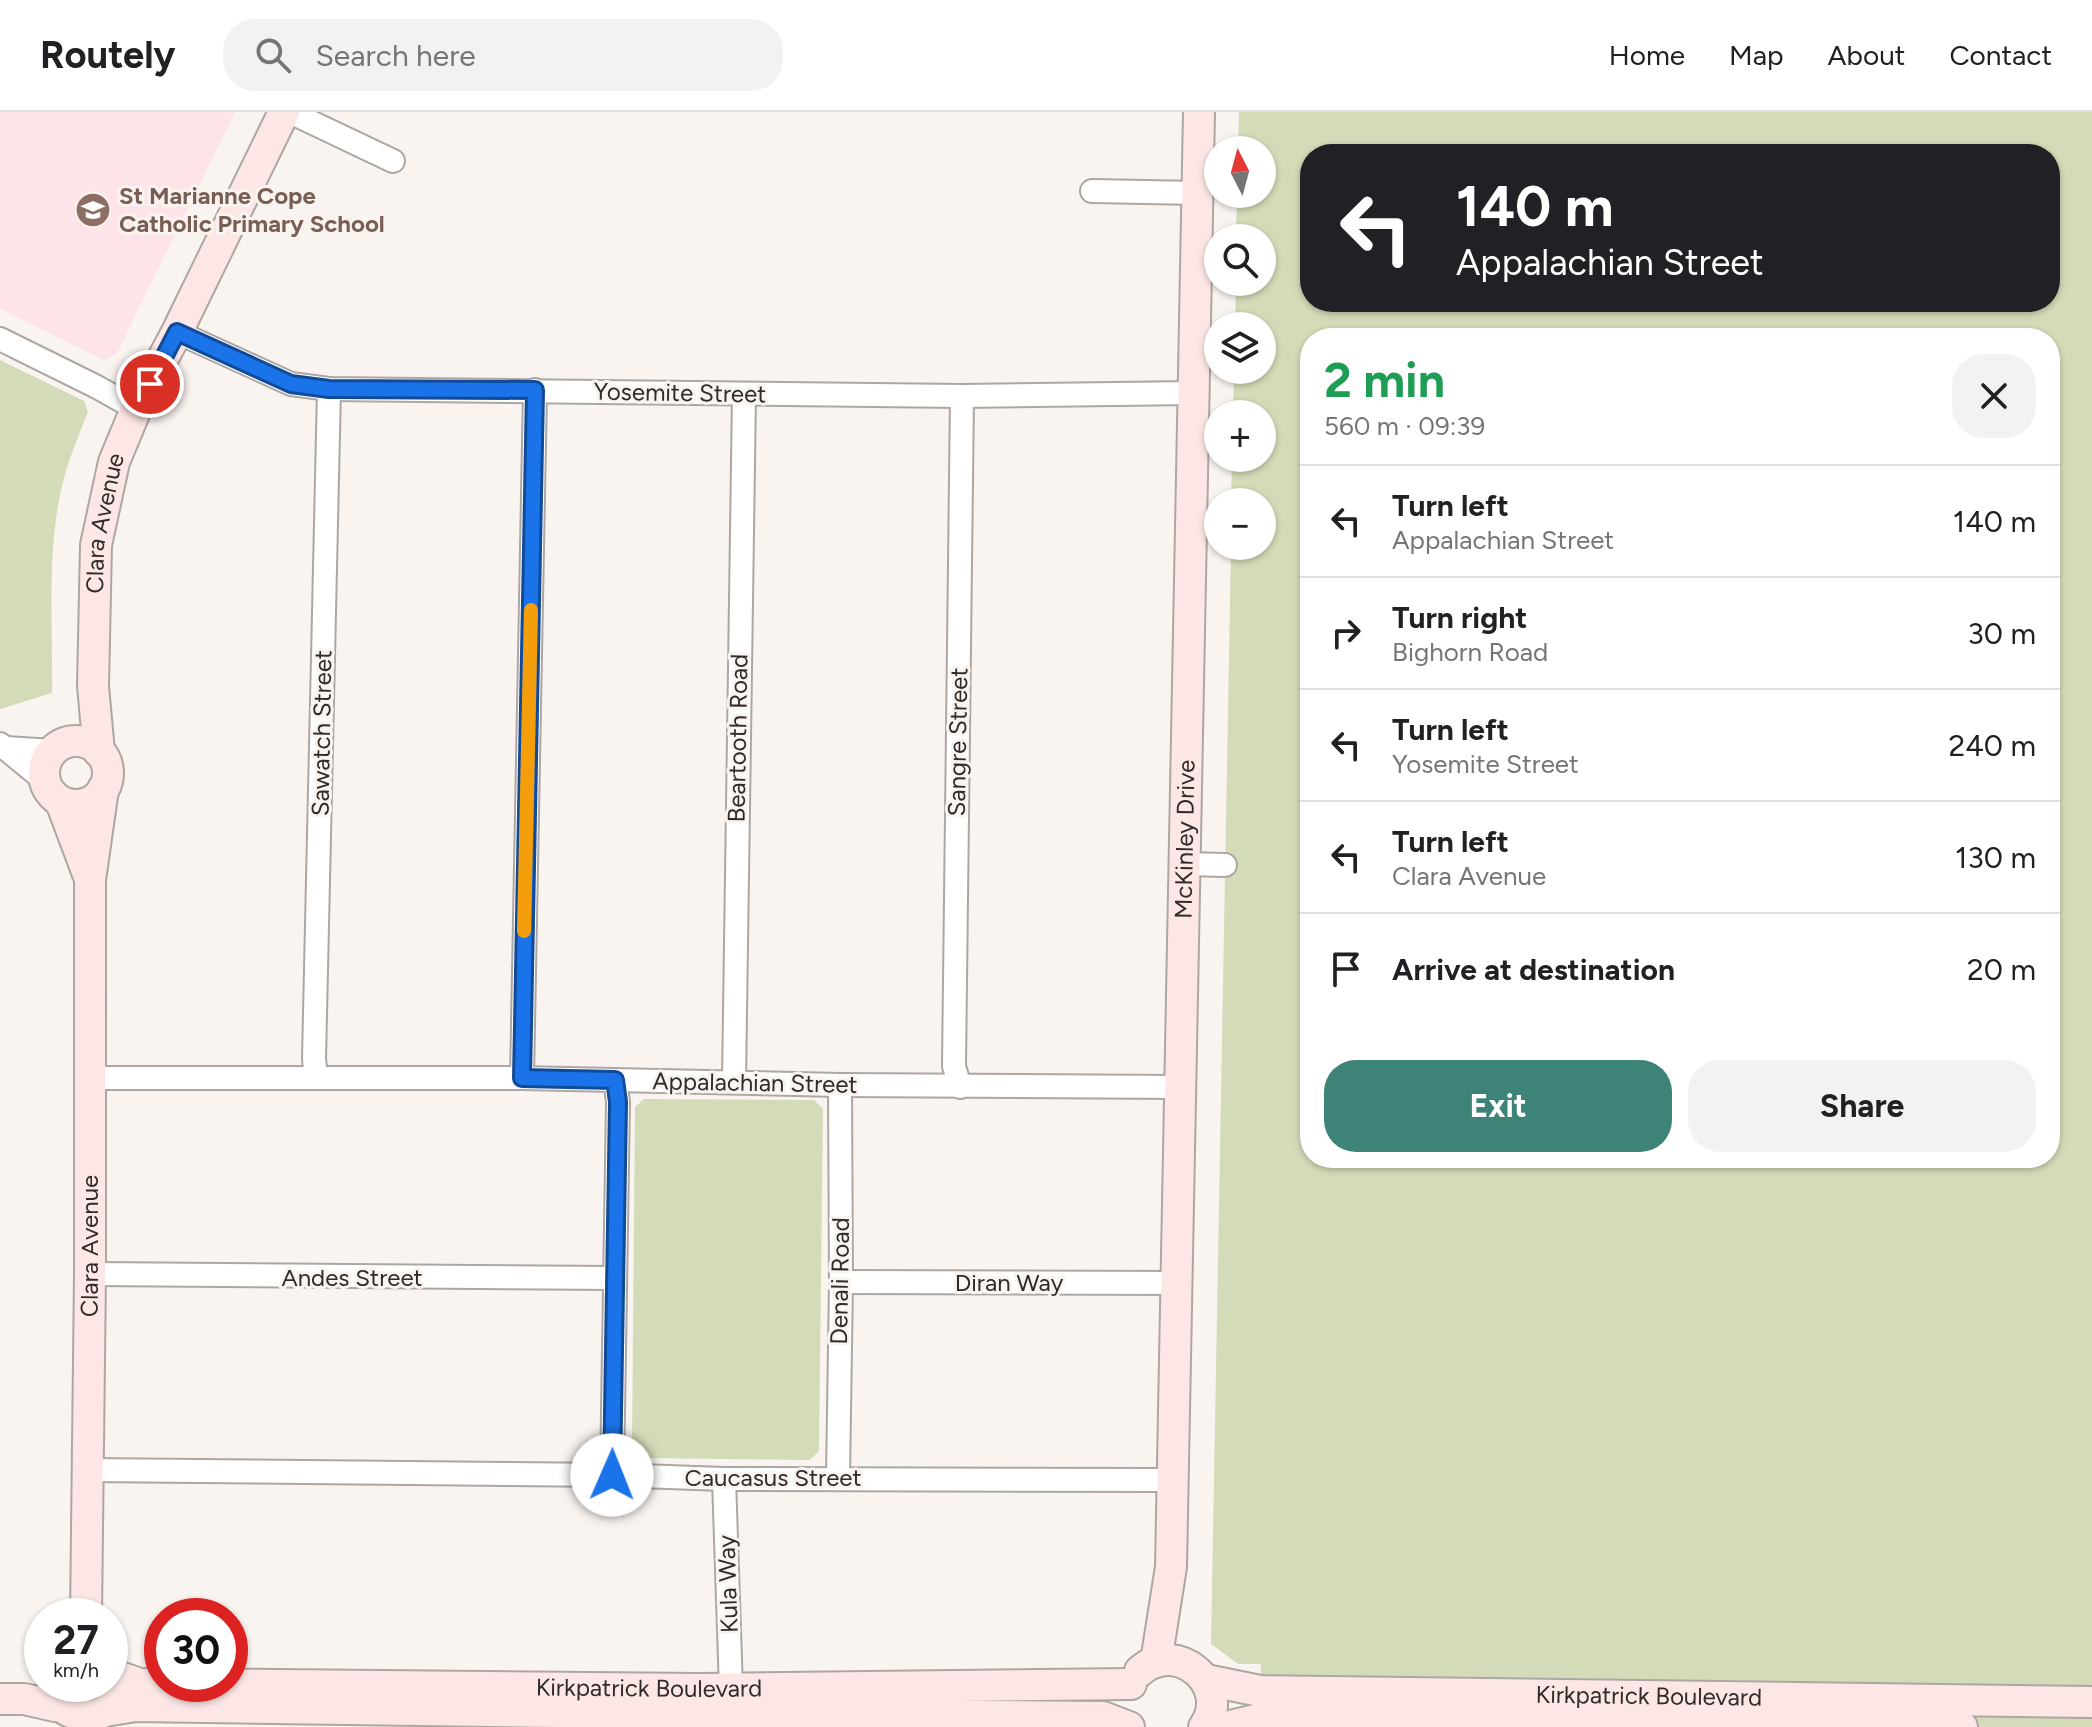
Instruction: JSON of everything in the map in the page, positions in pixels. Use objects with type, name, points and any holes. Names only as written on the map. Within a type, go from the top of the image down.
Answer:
[{"type":"street","name":"Clara Avenue","points":[[99,752],[93,686],[96,545],[114,462],[136,409],[284,112]]},
{"type":"street","points":[[290,112],[393,161]]},
{"type":"street","name":"McKinley Drive","points":[[1156,1662],[1171,1567],[1199,112]]},
{"type":"street","points":[[1092,191],[1198,193]]},
{"type":"street","name":"Yosemite Street","points":[[177,332],[281,381],[329,389],[962,396],[1194,393]]},
{"type":"street","points":[[0,339],[136,409]]},
{"type":"street","name":"Sawatch Street","points":[[316,1077],[329,389]]},
{"type":"street","points":[[522,1078],[535,390]]},
{"type":"street","name":"Beartooth Road","points":[[734,1082],[744,394]]},
{"type":"street","name":"Sangre Street","points":[[960,1087],[954,1066],[962,396]]},
{"type":"street","name":"Clara Avenue","points":[[61,746],[93,686]]},
{"type":"street","points":[[82,742],[99,752],[107,770],[103,789],[89,802],[80,805],[53,792],[3,746],[61,746],[82,742]]},
{"type":"street","points":[[53,792],[47,760],[61,746]]},
{"type":"street","name":"Clara Avenue","points":[[84,1598],[90,1274],[90,880],[103,789]]},
{"type":"street","name":"Clara Avenue","points":[[53,792],[90,880]]},
{"type":"street","points":[[1185,864],[1225,865]]},
{"type":"street","name":"Appalachian Street","points":[[90,1078],[522,1078],[960,1087],[1180,1087]]},
{"type":"street","points":[[612,1475],[618,1102],[615,1080]]},
{"type":"street","name":"Denali Road","points":[[838,1477],[840,1085]]},
{"type":"street","name":"Andes Street","points":[[90,1274],[614,1278]]},
{"type":"street","name":"Diran Way","points":[[841,1282],[1177,1283]]},
{"type":"street","name":"Caucasus Street","points":[[86,1470],[612,1475],[724,1479],[1173,1480]]},
{"type":"street","name":"Kula Way","points":[[724,1479],[731,1689]]},
{"type":"street","name":"McKinley Drive","points":[[1171,1567],[1182,1641],[1201,1674]]},
{"type":"street","name":"Kirkpatrick Boulevard","points":[[1156,1662],[1170,1659],[1183,1662],[1201,1674],[1260,1691],[2092,1702]]},
{"type":"street","points":[[1132,1727],[1126,1704],[1131,1684],[1143,1668],[1156,1662]]},
{"type":"street","points":[[1201,1674],[1211,1693],[1212,1707],[1204,1727]]},
{"type":"street","name":"Kirkpatrick Boulevard","points":[[0,1681],[75,1709]]},
{"type":"street","name":"Kirkpatrick Boulevard","points":[[248,1689],[546,1709],[731,1689],[1131,1684]]},
{"type":"street","name":"Kirkpatrick Boulevard","points":[[0,1699],[24,1699],[75,1709],[136,1706],[546,1709],[1103,1717],[1132,1727]]},
{"type":"street","points":[[75,1709],[96,1702]]},
{"type":"street","name":"Kirkpatrick Boulevard","points":[[1226,1727],[1259,1719],[1962,1727]]},
{"type":"shaded area","name":"St Marianne Cope Catholic Primary School","points":[[0,112],[235,112],[116,355],[104,360],[0,309]]},
{"type":"green space","points":[[1239,112],[2092,112],[2092,1727],[1259,1727],[1261,1664],[1238,1664],[1211,1644],[1231,560],[1276,560],[1276,488],[1231,488],[1232,472],[1276,472],[1276,400],[1233,400],[1234,384],[1276,384],[1276,312],[1235,312],[1236,296],[1276,296],[1276,224],[1236,224],[1237,208],[1276,208],[1276,136],[1238,136]]},
{"type":"green space","points":[[0,360],[84,401],[88,412],[65,474],[56,519],[52,568],[52,693],[0,709]]},
{"type":"green space","points":[[644,1099],[814,1100],[823,1109],[819,1451],[810,1460],[641,1458],[632,1449],[635,1107]]},
{"type":"slow traffic","points":[[524,931],[531,610]]},
{"type":"place","name":"St Marianne Cope Catholic Primary School","points":[[93,210]]},
{"type":"route","points":[[150,384],[177,332],[291,384],[329,389],[535,390],[522,1078],[615,1080],[618,1102],[612,1475]]}]
